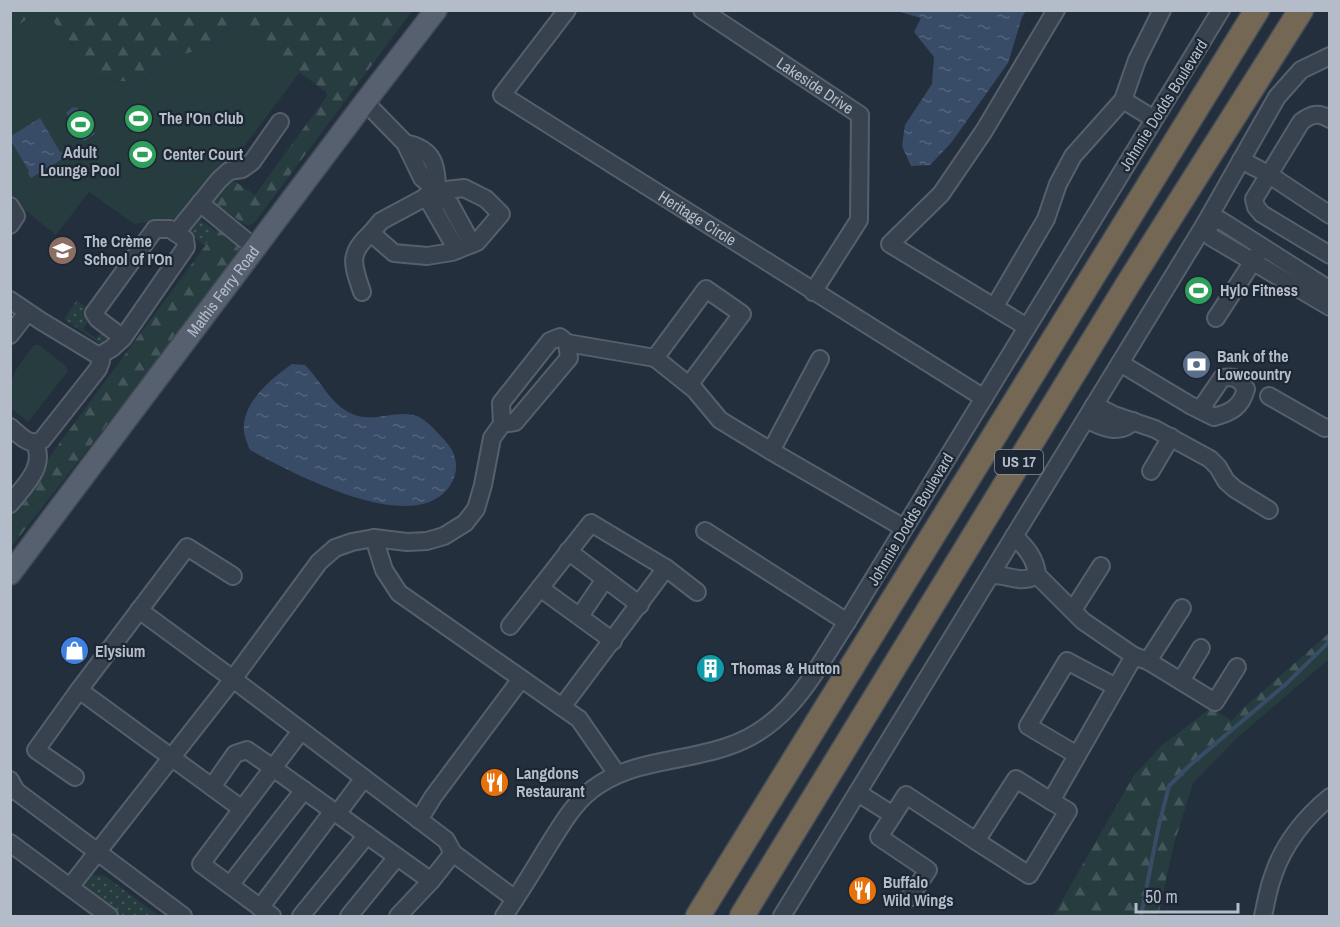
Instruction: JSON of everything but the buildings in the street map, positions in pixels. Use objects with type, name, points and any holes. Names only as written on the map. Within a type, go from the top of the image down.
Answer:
[{"type":"highway","name":"Johnnie Dodds Boulevard","points":[[698,916],[1257,10]]},
{"type":"highway","name":"US 17","points":[[742,916],[1128,284],[1301,10]]},
{"type":"main road","name":"Mathis Ferry Road","points":[[10,573],[364,102],[436,10]]},
{"type":"street","name":"Heritage Circle","points":[[567,10],[501,95],[984,398]]},
{"type":"street","name":"Lakeside Drive","points":[[702,10],[860,115],[859,220],[813,292]]},
{"type":"street","points":[[1027,327],[890,243],[941,194],[984,131],[1056,10]]},
{"type":"street","points":[[995,306],[1046,219],[1058,184],[1073,156],[1123,100],[1137,60],[1162,10]]},
{"type":"street","name":"Johnnie Dodds Boulevard","points":[[504,916],[574,805],[598,785],[617,774],[673,758],[727,747],[767,728],[794,703],[847,622],[1221,10]]},
{"type":"street","points":[[787,915],[858,793],[1205,224],[1277,97],[1301,70],[1329,56]]},
{"type":"street","points":[[1123,100],[1154,119]]},
{"type":"street","points":[[364,102],[405,143],[431,194],[450,204],[465,247]]},
{"type":"street","points":[[1329,119],[1321,114],[1310,115],[1301,122],[1254,199],[1256,207],[1262,214],[1329,255]]},
{"type":"street","points":[[176,233],[219,180],[229,171],[242,169],[252,162],[280,122]]},
{"type":"street","points":[[1242,160],[1268,174],[1329,215]]},
{"type":"street","points":[[362,292],[352,262],[358,244],[381,221],[431,194],[464,188],[486,199],[501,214],[477,242],[427,256],[394,253],[371,233]]},
{"type":"street","points":[[200,203],[255,248]]},
{"type":"street","points":[[10,206],[16,216],[10,225]]},
{"type":"street","points":[[1205,224],[1220,220],[1329,291]]},
{"type":"street","points":[[1205,224],[1211,237],[1329,307]]},
{"type":"street","points":[[99,356],[123,338],[186,247],[185,239],[170,229],[155,229],[94,313],[98,319],[123,338]]},
{"type":"street","points":[[1216,318],[1263,246]]},
{"type":"street","points":[[656,358],[706,289],[741,314],[689,385]]},
{"type":"street","points":[[10,300],[27,313],[99,356],[101,361],[98,369],[42,440],[35,444],[30,443],[10,428]]},
{"type":"street","points":[[10,335],[27,313]]},
{"type":"street","points":[[70,887],[233,679],[319,562],[335,548],[352,542],[374,538],[407,542],[427,541],[444,536],[465,523],[476,509],[492,438],[502,424],[501,403],[550,341],[560,337],[567,343],[656,358],[689,385],[720,420],[904,528]]},
{"type":"street","points":[[502,424],[515,422],[568,358],[567,343]]},
{"type":"street","points":[[771,451],[820,359]]},
{"type":"street","points":[[1120,363],[1195,408]]},
{"type":"street","points":[[1269,396],[1325,428],[1329,427]]},
{"type":"street","points":[[1090,412],[1099,426],[1114,430],[1128,426],[1133,421],[1171,437],[1210,459],[1235,489],[1269,510]]},
{"type":"street","points":[[1151,471],[1171,437]]},
{"type":"street","points":[[10,504],[32,476],[39,462],[40,454],[35,444]]},
{"type":"street","points":[[510,626],[591,523],[666,568],[697,592]]},
{"type":"street","points":[[705,531],[847,622]]},
{"type":"street","points":[[1014,536],[1036,565],[1037,575],[1083,621],[1215,702],[1237,667]]},
{"type":"street","points":[[374,538],[384,570],[399,593],[579,719],[617,774]]},
{"type":"street","points":[[75,777],[36,750],[78,690],[187,547],[233,576]]},
{"type":"street","points":[[568,551],[640,605]]},
{"type":"street","points":[[1073,610],[1101,566]]},
{"type":"street","points":[[562,708],[666,568]]},
{"type":"street","points":[[991,575],[1023,580],[1030,580],[1037,575]]},
{"type":"street","points":[[580,616],[605,579]]},
{"type":"street","points":[[540,588],[613,641]]},
{"type":"street","points":[[1051,801],[1116,687],[1182,608]]},
{"type":"street","points":[[139,610],[446,840],[453,853],[515,899]]},
{"type":"street","points":[[1181,681],[1202,648]]},
{"type":"street","points":[[1077,755],[1028,726],[1067,661],[1116,687]]},
{"type":"street","points":[[419,820],[433,796],[521,679]]},
{"type":"street","points":[[78,690],[242,809]]},
{"type":"street","points":[[301,731],[201,864],[266,912],[335,812],[364,778]]},
{"type":"street","points":[[212,786],[235,754],[247,750],[431,881]]},
{"type":"street","points":[[909,898],[928,870],[879,837],[906,795],[976,841],[1029,875],[1068,811],[1016,779],[976,841]]},
{"type":"street","points":[[12,788],[183,916]]},
{"type":"street","points":[[230,885],[304,790]]},
{"type":"street","points":[[858,793],[893,815]]},
{"type":"street","points":[[1263,916],[1273,875],[1287,847],[1301,825],[1329,797]]},
{"type":"street","points":[[301,916],[367,835]]},
{"type":"street","points":[[10,843],[108,916]]},
{"type":"street","points":[[398,916],[431,881],[453,853]]},
{"type":"street","points":[[348,916],[397,857]]},
{"type":"green space","points":[[10,11],[412,11],[255,222],[246,225],[216,204],[214,200],[227,181],[233,180],[255,195],[327,96],[326,92],[232,22],[209,46],[159,63],[143,82],[138,83],[95,78],[67,37],[29,18],[11,30]]},
{"type":"green space","name":"The I'On Club","points":[[47,14],[67,37],[95,78],[143,82],[159,63],[209,46],[232,22],[300,72],[240,152],[248,158],[218,169],[178,218],[134,224],[89,192],[56,235],[21,207],[16,210],[11,201],[11,30],[29,18]]},
{"type":"green space","points":[[199,219],[216,231],[205,246],[188,232]]},
{"type":"green space","points":[[219,227],[236,239],[240,247],[235,255],[149,371],[11,547],[11,509]]},
{"type":"green space","points":[[77,300],[89,310],[85,315],[90,319],[83,329],[96,338],[102,332],[107,335],[102,345],[64,319]]},
{"type":"green space","points":[[34,345],[39,345],[66,366],[68,371],[28,422],[11,408],[11,387],[17,368]]},
{"type":"green space","points":[[1329,633],[1329,659],[1239,736],[1193,783],[1174,844],[1158,916],[1053,916],[1133,777],[1161,746],[1211,708],[1232,721],[1241,710]]},
{"type":"green space","points":[[91,875],[105,876],[159,916],[121,916],[87,890],[85,883]]},
{"type":"water","points":[[897,11],[1026,11],[1022,17],[1008,63],[951,143],[930,165],[911,166],[902,146],[905,125],[932,84],[934,57],[914,32],[921,18]]},
{"type":"water","name":"Adult Lounge Pool","points":[[73,107],[77,107],[95,134],[84,141],[66,113]]},
{"type":"water","points":[[40,118],[60,152],[64,151],[67,156],[31,178],[11,141],[11,136]]},
{"type":"water","points":[[292,364],[305,365],[335,402],[357,416],[411,414],[423,419],[452,451],[456,465],[453,480],[437,498],[414,505],[386,504],[324,486],[250,450],[244,432],[247,411],[267,384]]},
{"type":"waterway","points":[[1141,916],[1169,786],[1189,766],[1285,685],[1330,641]]},
{"type":"place","name":"The I'On Club","points":[[138,118]]},
{"type":"place","name":"Adult Lounge Pool","points":[[80,124]]},
{"type":"place","name":"Center Court","points":[[142,154]]},
{"type":"place","name":"The Crème School of I'On","points":[[63,250]]},
{"type":"place","name":"Hylo Fitness","points":[[1199,290]]},
{"type":"place","name":"Bank of the Lowcountry","points":[[1196,365]]},
{"type":"place","name":"Elysium","points":[[74,651]]},
{"type":"place","name":"Thomas & Hutton","points":[[710,668]]},
{"type":"place","name":"Langdons Restaurant","points":[[495,782]]},
{"type":"place","name":"Buffalo Wild Wings","points":[[862,891]]}]
